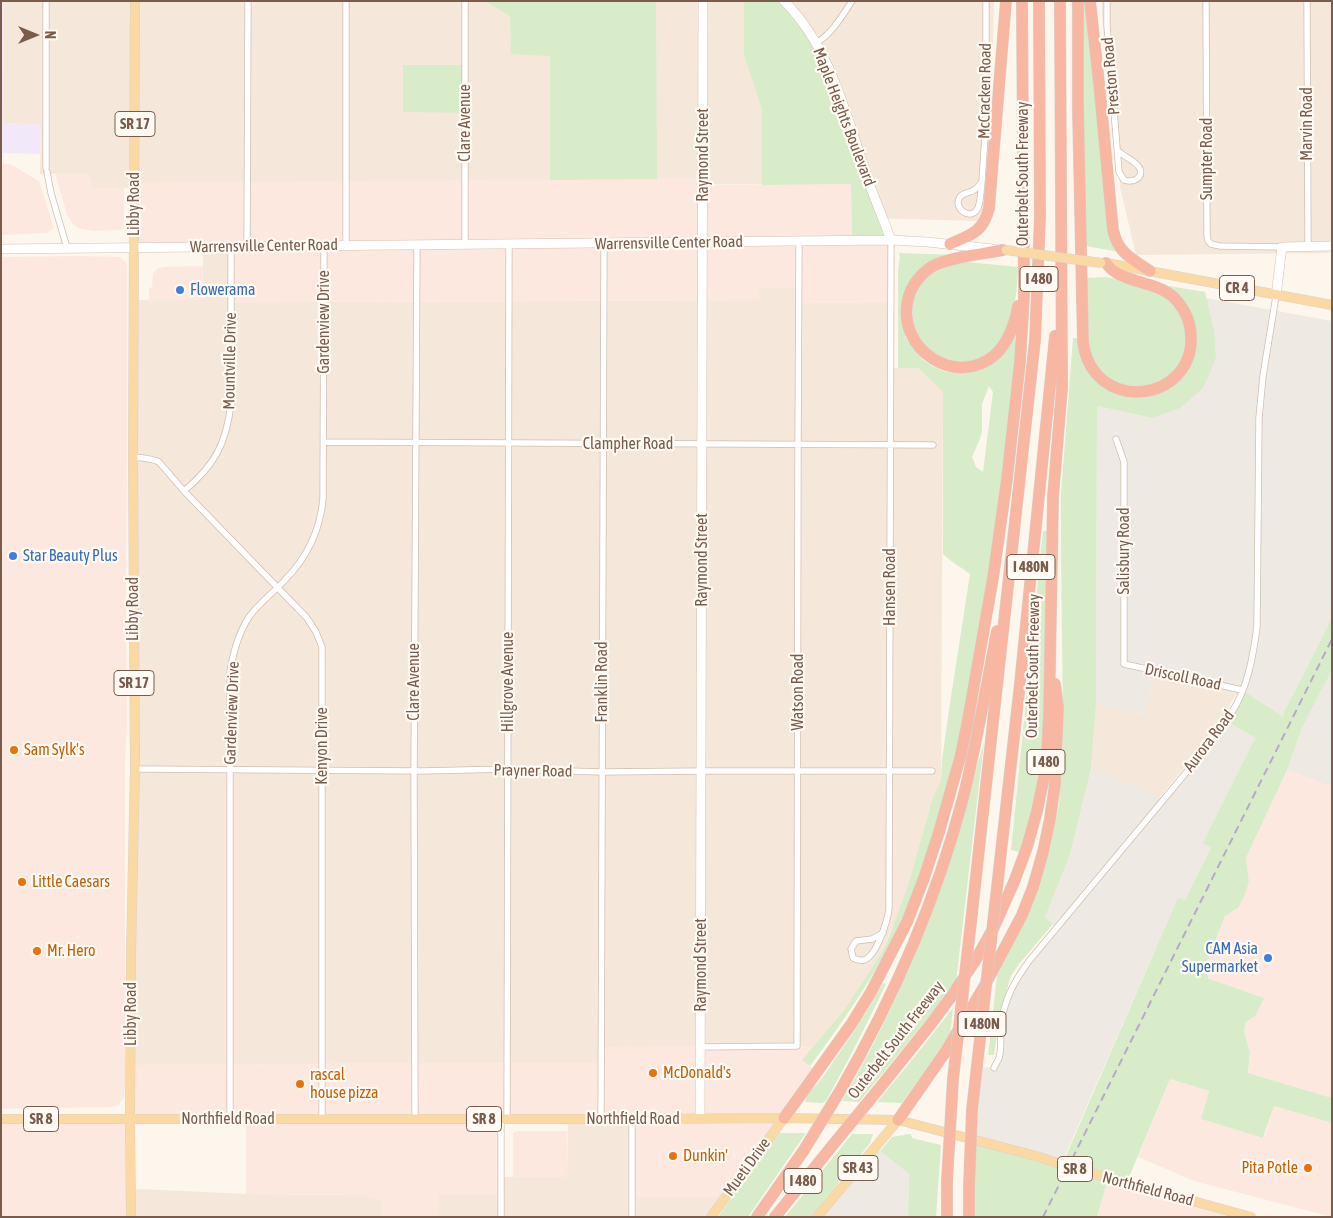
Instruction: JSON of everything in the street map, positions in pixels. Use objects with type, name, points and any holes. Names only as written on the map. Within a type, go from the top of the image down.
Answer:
[{"type":"highway","points":[[950,244],[981,228],[990,208],[1006,1]]},
{"type":"highway","points":[[784,1118],[872,992],[907,922],[924,878],[947,804],[967,725],[993,578],[1007,479],[1020,362],[1023,312],[1022,1]]},
{"type":"highway","name":"Outerbelt South Freeway","points":[[946,1217],[953,1079],[1031,387],[1037,319],[1040,217],[1039,1]]},
{"type":"highway","name":"Outerbelt South Freeway","points":[[775,1217],[931,1024],[966,976],[994,927],[1014,882],[1032,829],[1045,773],[1048,734],[1053,497],[1062,388],[1060,1]]},
{"type":"highway","points":[[1078,1],[1083,342],[1085,353],[1088,363],[1100,378],[1120,390],[1142,392],[1163,386],[1183,366],[1190,350],[1191,330],[1184,310],[1173,296],[1165,291],[1116,273],[1104,263]]},
{"type":"highway","points":[[1090,1],[1113,230],[1124,254],[1150,271]]},
{"type":"highway","points":[[1004,250],[943,262],[928,270],[917,280],[909,296],[907,318],[909,329],[919,348],[937,362],[954,366],[974,365],[996,354],[1007,339],[1016,318],[1022,270]]},
{"type":"highway","name":"Outerbelt South Freeway","points":[[969,1217],[971,1128],[974,1090],[1020,684],[1060,273]]},
{"type":"highway","name":"Outerbelt South Freeway","points":[[757,1217],[804,1150],[840,1091],[866,1044],[896,982],[923,919],[946,855],[963,798],[1011,556]]},
{"type":"highway","points":[[898,1120],[946,1051],[985,985],[1018,922],[1033,887],[1043,852],[1055,784],[1058,703],[1050,650]]},
{"type":"main road","name":"Libby Road","points":[[131,1217],[131,942],[135,769],[133,457],[135,1]]},
{"type":"main road","name":"Warrensville Center Road","points":[[1004,250],[1104,263],[1332,305]]},
{"type":"main road","name":"Northfield Road","points":[[1,1119],[784,1118],[898,1120],[1036,1156],[1251,1217]]},
{"type":"main road","name":"Mueti Drive","points":[[711,1217],[784,1118]]},
{"type":"main road","name":"SR 43","points":[[817,1217],[898,1120]]},
{"type":"street","points":[[46,1],[46,170],[67,248]]},
{"type":"street","points":[[247,247],[248,1]]},
{"type":"street","points":[[346,1],[346,245]]},
{"type":"street","name":"Clare Avenue","points":[[465,1],[465,244]]},
{"type":"street","name":"Raymond Street","points":[[700,1119],[703,1]]},
{"type":"street","name":"Maple Heights Boulevard","points":[[784,1],[802,22],[816,43],[831,76],[850,122],[869,183],[891,240]]},
{"type":"street","points":[[816,43],[823,39],[852,1]]},
{"type":"street","name":"McCracken Road","points":[[982,181],[976,189],[963,194],[959,198],[959,208],[963,213],[973,213],[977,210],[982,181],[986,121],[986,1]]},
{"type":"street","name":"Preston Road","points":[[1107,1],[1107,26],[1119,172],[1124,180],[1130,182],[1136,180],[1139,177],[1139,166],[1118,151]]},
{"type":"street","name":"Sumpter Road","points":[[1206,1],[1208,240],[1211,244],[1220,246],[1282,247]]},
{"type":"street","name":"Marvin Road","points":[[1307,1],[1308,246]]},
{"type":"street","name":"Warrensville Center Road","points":[[1,249],[891,240],[1004,250]]},
{"type":"street","name":"Hansen Road","points":[[883,932],[872,939],[856,941],[851,949],[853,958],[862,961],[872,955],[883,932],[889,908],[891,240]]},
{"type":"street","name":"Watson Road","points":[[700,1047],[797,1046],[799,242]]},
{"type":"street","name":"Clare Avenue","points":[[415,1119],[414,771],[417,244]]},
{"type":"street","name":"Hillgrove Avenue","points":[[501,1217],[508,769],[509,244]]},
{"type":"street","name":"Franklin Road","points":[[601,1119],[604,244]]},
{"type":"street","name":"Gardenview Drive","points":[[230,1119],[230,688],[233,657],[249,617],[303,560],[310,548],[319,524],[323,499],[324,246]]},
{"type":"street","points":[[1276,296],[1282,247],[1332,246]]},
{"type":"street","name":"Mountville Drive","points":[[184,491],[210,464],[220,447],[228,424],[231,404],[231,247]]},
{"type":"street","name":"Aurora Road","points":[[994,1068],[1000,1057],[1001,1026],[1004,1010],[1009,992],[1017,978],[1029,961],[1210,744],[1233,711],[1248,677],[1257,627],[1259,418],[1262,376],[1276,296]]},
{"type":"street","name":"Salisbury Road","points":[[1116,439],[1124,462],[1124,664]]},
{"type":"street","name":"Clampher Road","points":[[324,442],[933,445]]},
{"type":"street","name":"Kenyon Drive","points":[[133,457],[148,458],[159,462],[184,491],[306,618],[316,632],[322,647],[322,1119]]},
{"type":"street","name":"Driscoll Road","points":[[1124,664],[1242,690]]},
{"type":"street","name":"Prayner Road","points":[[135,769],[414,771],[508,769],[601,772],[932,771]]},
{"type":"street","points":[[632,1119],[632,1217]]},
{"type":"shaded area","points":[[1,1],[4,1],[3,123],[41,125],[40,154],[1,153]]},
{"type":"shaded area","points":[[4,1],[994,1],[991,116],[986,198],[978,221],[865,218],[851,184],[180,186],[92,188],[87,173],[40,174],[41,125],[3,123]]},
{"type":"shaded area","points":[[1102,1],[1332,1],[1332,253],[1136,255],[1120,187],[1102,17]]},
{"type":"shaded area","points":[[1,163],[12,165],[39,181],[54,228],[47,233],[1,235]]},
{"type":"shaded area","points":[[55,173],[87,173],[92,183],[92,188],[124,188],[124,228],[120,230],[94,231],[81,229],[74,225],[67,215]]},
{"type":"shaded area","points":[[703,178],[703,185],[851,184],[852,241],[891,240],[891,302],[799,303],[799,288],[759,288],[759,300],[231,303],[231,247],[134,247],[134,183]]},
{"type":"shaded area","points":[[203,247],[231,247],[324,302],[759,300],[759,288],[799,288],[799,303],[891,302],[891,368],[918,368],[943,392],[941,780],[932,800],[908,885],[882,952],[844,1010],[813,1047],[797,1046],[601,1063],[130,1065],[134,300],[202,299]]},
{"type":"shaded area","points":[[1,257],[120,257],[126,262],[127,269],[125,1085],[122,1100],[119,1105],[112,1107],[1,1109]]},
{"type":"shaded area","points":[[203,266],[202,299],[149,301],[149,288],[152,287],[153,274],[157,269],[163,267]]},
{"type":"shaded area","points":[[1206,298],[1332,321],[1332,618],[1282,716],[1249,697],[1154,678],[1146,714],[1096,705],[1097,406],[1152,418],[1214,330]]},
{"type":"shaded area","points":[[1332,670],[1332,787],[1287,770],[1302,728]]},
{"type":"shaded area","points":[[1154,677],[1236,694],[1196,754],[1159,798],[1091,769],[1096,705],[1146,714]]},
{"type":"shaded area","points":[[1226,721],[1255,738],[1204,843],[1211,848],[1185,900],[1178,897],[1061,1165],[968,1139],[977,1067],[994,1068],[999,1057],[1001,1026],[1009,992],[1056,928],[1045,917],[1070,855],[1091,769],[1163,799]]},
{"type":"shaded area","points":[[1287,770],[1332,787],[1332,1098],[1248,1073],[1250,1052],[1244,1032],[1246,1022],[1255,1016],[1209,978],[1205,967],[1225,916],[1238,908],[1249,881],[1246,858]]},
{"type":"shaded area","points":[[601,1047],[813,1047],[803,1060],[817,1072],[726,1197],[632,1197],[632,1120],[502,1119],[501,1195],[439,1195],[438,1217],[383,1217],[382,1200],[364,1195],[246,1194],[246,1119],[130,1119],[131,1217],[1,1217],[1,1119],[129,1119],[130,1065],[600,1063]]},
{"type":"shaded area","points":[[1170,1079],[1209,1091],[1201,1119],[1264,1138],[1274,1106],[1332,1123],[1332,1217],[1194,1181],[1138,1157]]},
{"type":"shaded area","points":[[568,1119],[632,1119],[726,1197],[711,1217],[438,1217],[438,1195],[501,1195],[501,1177],[567,1177]]},
{"type":"shaded area","points":[[517,1131],[567,1131],[567,1177],[513,1177],[513,1133]]},
{"type":"shaded area","points":[[875,1147],[909,1174],[908,1217],[817,1217]]},
{"type":"shaded area","points":[[1108,1177],[1251,1217],[1097,1217]]},
{"type":"shaded area","points":[[130,1190],[246,1194],[364,1195],[382,1200],[383,1217],[131,1217]]},
{"type":"green space","points":[[485,1],[656,1],[657,179],[550,180],[550,56],[511,54],[510,16]]},
{"type":"green space","points":[[745,1],[784,1],[816,43],[891,240],[852,241],[851,184],[762,185],[762,109],[744,55]]},
{"type":"green space","points":[[1083,1],[1086,1],[1119,252],[1086,246]]},
{"type":"green space","points":[[403,65],[465,65],[465,113],[403,112]]},
{"type":"green space","points":[[899,253],[957,255],[946,258],[905,296],[905,337],[922,359],[946,372],[963,372],[1011,343],[1015,335],[1016,359],[995,529],[978,642],[955,754],[940,809],[917,881],[891,942],[859,997],[810,1066],[802,1060],[844,1010],[882,952],[908,885],[932,800],[941,780],[949,710],[970,574],[943,554],[943,392],[918,368],[898,368],[898,272]],"holes":[[[989,386],[993,392],[983,472],[976,467],[972,457],[982,432],[982,404]]]},
{"type":"green space","points":[[953,262],[1018,267],[1014,306],[1006,334],[988,354],[973,360],[958,362],[943,358],[929,350],[919,338],[913,323],[913,304],[920,283],[930,272]]},
{"type":"green space","points":[[1106,277],[1133,282],[1175,302],[1186,326],[1184,354],[1176,369],[1165,379],[1147,387],[1118,384],[1100,371],[1094,363],[1087,341],[1087,278]]},
{"type":"green space","points":[[1169,286],[1205,292],[1214,330],[1216,358],[1203,388],[1180,408],[1152,418],[1097,406],[1096,705],[1091,769],[1070,855],[1045,917],[1053,924],[1011,976],[1000,1012],[994,1055],[988,1055],[998,967],[1015,940],[1027,914],[1050,849],[1059,803],[1063,754],[1061,493],[1073,338],[1079,338],[1080,349],[1121,394],[1167,387],[1195,339]]},
{"type":"green space","points":[[1043,531],[1048,531],[1043,745],[1038,787],[1029,828],[1019,852],[1011,850]]},
{"type":"green space","points":[[1332,618],[1332,670],[1302,728],[1287,770],[1246,858],[1249,881],[1246,892],[1238,908],[1225,916],[1205,967],[1209,979],[1264,998],[1255,1016],[1246,1022],[1244,1032],[1250,1052],[1248,1073],[1332,1098],[1332,1123],[1274,1106],[1263,1138],[1201,1119],[1209,1091],[1170,1079],[1127,1182],[1108,1178],[1097,1217],[969,1217],[968,1139],[1062,1165],[1178,897],[1185,900],[1211,848],[1203,843],[1255,738],[1226,721],[1242,690],[1282,716]]},
{"type":"green space","points":[[984,742],[956,982],[859,1102],[842,1101],[883,1025],[918,947],[951,856]]},
{"type":"green space","points":[[883,983],[886,984],[879,999],[826,1101],[822,1103],[805,1102],[807,1093],[827,1071],[873,1002]]},
{"type":"green space","points":[[953,1008],[950,1035],[902,1103],[877,1102],[912,1060]]},
{"type":"green space","points":[[779,1133],[806,1133],[748,1217],[718,1217]]},
{"type":"green space","points":[[852,1134],[873,1134],[870,1143],[811,1217],[785,1217]]},
{"type":"green space","points":[[911,1134],[912,1138],[941,1145],[936,1217],[908,1217],[909,1174],[880,1151],[892,1137]]},
{"type":"railway","points":[[1043,1217],[1332,639]]},
{"type":"place","name":"Flowerama","points":[[180,290]]},
{"type":"place","name":"Star Beauty Plus","points":[[13,556]]},
{"type":"place","name":"Sam Sylk's","points":[[14,750]]},
{"type":"place","name":"Little Caesars","points":[[22,882]]},
{"type":"place","name":"Mr. Hero","points":[[37,951]]},
{"type":"place","name":"CAM Asia Supermarket","points":[[1268,958]]},
{"type":"place","name":"McDonald's","points":[[653,1073]]},
{"type":"place","name":"rascal house pizza","points":[[300,1084]]},
{"type":"place","name":"Dunkin'","points":[[673,1156]]},
{"type":"place","name":"Pita Potle","points":[[1308,1168]]}]
